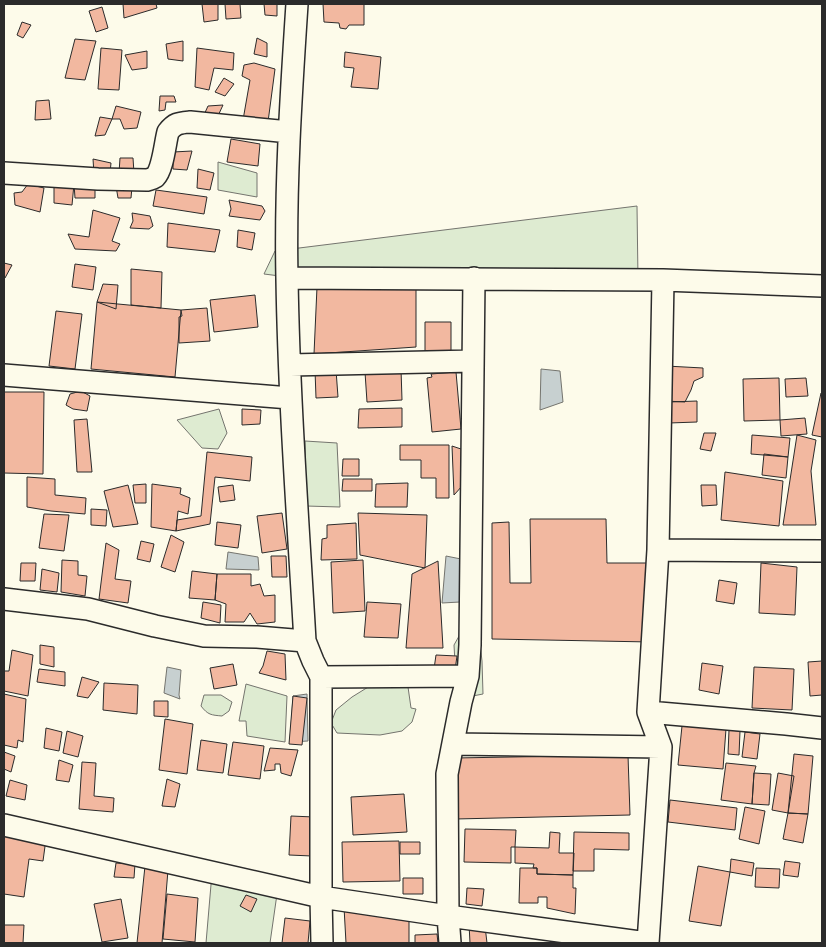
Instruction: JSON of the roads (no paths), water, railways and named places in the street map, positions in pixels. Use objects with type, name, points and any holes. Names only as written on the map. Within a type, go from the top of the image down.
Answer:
[{"type":"street","points":[[296,4],[289,132],[287,278],[290,398],[305,641],[321,677],[322,943]]},
{"type":"street","points":[[4,173],[147,180],[155,176],[159,170],[168,132],[178,123],[190,122],[289,132]]},
{"type":"street","points":[[287,278],[663,280],[822,286]]},
{"type":"street","points":[[450,943],[448,916],[447,774],[468,676],[470,645],[474,278]]},
{"type":"street","points":[[4,825],[321,897],[647,943],[661,748],[648,712],[658,550],[663,280]]},
{"type":"street","points":[[290,365],[473,360]]},
{"type":"street","points":[[4,375],[290,398]]},
{"type":"street","points":[[658,550],[822,551]]},
{"type":"street","points":[[4,599],[88,609],[154,626],[204,636],[250,636],[305,641]]},
{"type":"street","points":[[321,677],[468,676]]},
{"type":"street","points":[[648,712],[822,728]]},
{"type":"street","points":[[452,744],[661,748]]}]
